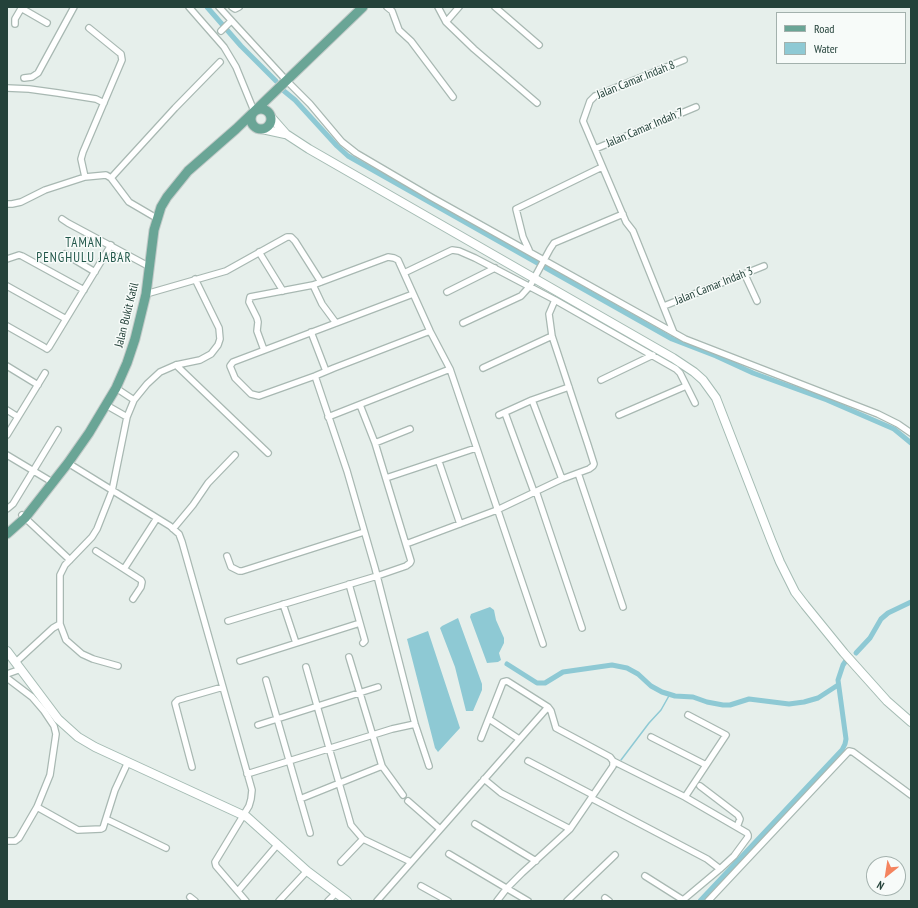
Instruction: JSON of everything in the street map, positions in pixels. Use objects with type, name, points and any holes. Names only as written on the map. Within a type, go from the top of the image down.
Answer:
[{"type":"main road","points":[[236,129],[246,127],[261,128],[268,126],[271,120],[270,99],[273,93],[359,8]]},
{"type":"main road","name":"Jalan Bukit Katil","points":[[7,534],[31,508],[68,463],[89,433],[116,388],[127,363],[135,339],[146,294],[154,230],[161,207],[167,196],[188,171],[236,129],[273,93]]},
{"type":"main road","points":[[286,134],[256,127],[252,122],[254,111],[263,108],[271,115],[286,134],[309,149],[674,358],[694,372],[710,389],[720,407],[771,540],[782,567],[795,592],[844,653],[887,700],[911,722]]},
{"type":"main road","name":"Jalan Bukit Katil","points":[[7,527],[23,516]]},
{"type":"main road","points":[[7,651],[58,719],[71,731],[95,747],[244,815],[307,871],[347,901]]},
{"type":"street","points":[[24,78],[32,77],[38,72],[74,7]]},
{"type":"street","points":[[189,7],[224,47],[236,68],[254,111]]},
{"type":"street","points":[[219,7],[310,104],[342,142],[356,153],[431,197],[674,333],[694,343],[878,414],[898,424],[911,434]]},
{"type":"street","points":[[232,7],[235,9],[239,7]]},
{"type":"street","points":[[387,7],[392,11],[400,30],[411,41],[453,97]]},
{"type":"street","points":[[438,7],[446,22],[474,49],[537,103]]},
{"type":"street","points":[[446,22],[459,7]]},
{"type":"street","points":[[494,7],[539,46]]},
{"type":"street","points":[[15,24],[15,19],[22,8],[47,24]]},
{"type":"street","points":[[221,32],[232,21]]},
{"type":"street","points":[[85,177],[81,159],[122,60],[121,54],[89,28]]},
{"type":"street","name":"Jalan Camar Indah 8","points":[[595,149],[583,121],[590,100],[595,96],[684,60]]},
{"type":"street","points":[[111,178],[175,108],[220,62]]},
{"type":"street","points":[[7,88],[58,93],[96,99],[104,103]]},
{"type":"street","name":"Jalan Camar Indah 7","points":[[595,149],[696,107]]},
{"type":"street","points":[[595,149],[627,225],[633,231],[674,333]]},
{"type":"street","points":[[529,251],[523,237],[516,209],[602,167]]},
{"type":"street","points":[[7,204],[21,202],[45,190],[85,177],[106,175],[111,178],[129,202],[158,219]]},
{"type":"street","points":[[462,323],[524,294],[554,243],[622,214]]},
{"type":"street","points":[[62,219],[150,267]]},
{"type":"street","points":[[146,294],[226,271],[284,237],[291,238],[321,282]]},
{"type":"street","points":[[7,326],[47,348],[49,347],[111,245]]},
{"type":"street","points":[[404,273],[456,250],[475,258],[530,286],[678,370],[694,402]]},
{"type":"street","points":[[259,252],[282,291]]},
{"type":"street","points":[[65,254],[95,272]]},
{"type":"street","points":[[7,259],[16,255],[22,256],[84,290]]},
{"type":"street","points":[[264,350],[257,331],[257,318],[250,306],[249,299],[253,296],[313,285],[388,257],[396,259],[404,273],[430,331],[450,369],[543,644]]},
{"type":"street","name":"Jalan Camar Indah 3","points":[[664,306],[745,275],[764,266]]},
{"type":"street","points":[[447,292],[495,268]]},
{"type":"street","points":[[745,275],[757,301]]},
{"type":"street","points":[[118,666],[93,659],[73,647],[66,640],[60,624],[60,575],[65,565],[92,537],[97,529],[112,491],[127,417],[134,400],[154,377],[168,368],[200,360],[216,349],[220,339],[219,328],[195,279]]},
{"type":"street","points":[[313,285],[322,304],[336,323]]},
{"type":"street","points":[[7,286],[66,319]]},
{"type":"street","points":[[413,294],[232,362],[230,364],[237,381],[254,395],[259,396],[315,376],[430,331]]},
{"type":"street","points":[[406,544],[497,510],[562,479],[589,470],[594,464],[552,336],[548,314],[555,300]]},
{"type":"street","points":[[311,332],[326,371]]},
{"type":"street","points":[[483,368],[552,336]]},
{"type":"street","points":[[601,380],[653,355]]},
{"type":"street","points":[[176,365],[268,453]]},
{"type":"street","points":[[7,366],[38,384]]},
{"type":"street","points":[[328,417],[450,369]]},
{"type":"street","points":[[7,435],[45,373]]},
{"type":"street","points":[[315,376],[346,471],[377,576],[415,724],[429,766]]},
{"type":"street","points":[[619,416],[686,386]]},
{"type":"street","points":[[499,415],[532,400],[569,387]]},
{"type":"street","points":[[116,388],[134,400]]},
{"type":"street","points":[[532,400],[562,479]]},
{"type":"street","points":[[106,404],[127,417]]},
{"type":"street","points":[[228,621],[377,576],[408,565],[411,561],[376,443],[360,405]]},
{"type":"street","points":[[7,410],[18,416]]},
{"type":"street","points":[[505,412],[535,492],[582,628]]},
{"type":"street","points":[[376,443],[410,429]]},
{"type":"street","points":[[7,509],[13,504],[58,430]]},
{"type":"street","points":[[386,478],[439,462],[476,448]]},
{"type":"street","points":[[7,455],[52,482]]},
{"type":"street","points":[[173,528],[193,505],[208,483],[235,455]]},
{"type":"street","points":[[439,462],[460,524]]},
{"type":"street","points":[[68,463],[173,528],[179,534],[223,687],[252,796],[244,815],[215,862],[216,866],[246,901]]},
{"type":"street","points":[[578,474],[623,607]]},
{"type":"street","points":[[23,516],[70,560]]},
{"type":"street","points":[[124,569],[157,518]]},
{"type":"street","points":[[227,556],[231,567],[238,571],[242,571],[364,532]]},
{"type":"street","points":[[96,551],[142,582],[141,587],[134,599]]},
{"type":"street","points":[[349,584],[365,641],[363,643]]},
{"type":"street","points":[[283,604],[296,643]]},
{"type":"street","points":[[240,662],[360,623]]},
{"type":"street","points":[[7,674],[18,665],[53,628],[60,624]]},
{"type":"street","points":[[348,657],[382,766],[403,795]]},
{"type":"street","points":[[306,667],[351,826],[363,839],[411,862]]},
{"type":"street","points":[[7,678],[32,697],[44,711],[56,731],[50,775],[37,807],[19,838],[15,841],[7,841]]},
{"type":"street","points":[[266,680],[288,761],[310,833]]},
{"type":"street","points":[[481,738],[504,681],[507,681],[548,707],[551,711],[556,728],[610,757],[613,761],[685,797],[748,835],[734,856],[683,901],[645,876]]},
{"type":"street","points":[[258,725],[378,686]]},
{"type":"street","points":[[192,767],[175,703],[178,700],[223,687]]},
{"type":"street","points":[[377,901],[548,707]]},
{"type":"street","points":[[685,797],[726,735],[688,715]]},
{"type":"street","points":[[488,719],[519,739]]},
{"type":"street","points":[[247,774],[372,735],[415,724]]},
{"type":"street","points":[[650,737],[706,765]]},
{"type":"street","points":[[708,901],[848,751],[853,752],[911,795]]},
{"type":"street","points":[[528,761],[707,859],[720,869]]},
{"type":"street","points":[[497,901],[507,888],[570,829],[613,766],[613,761]]},
{"type":"street","points":[[37,807],[66,822],[75,829],[86,831],[98,830],[106,819],[115,790],[128,762]]},
{"type":"street","points":[[300,799],[339,782],[382,766]]},
{"type":"street","points":[[484,780],[501,793],[570,829]]},
{"type":"street","points":[[700,786],[738,815],[740,819],[737,827]]},
{"type":"street","points":[[408,801],[440,829]]},
{"type":"street","points":[[106,819],[166,848]]},
{"type":"street","points":[[475,824],[536,861]]},
{"type":"street","points":[[341,862],[363,839]]},
{"type":"street","points":[[238,891],[278,844]]},
{"type":"street","points":[[449,854],[528,901]]},
{"type":"street","points":[[567,901],[615,855]]},
{"type":"street","points":[[280,901],[307,871]]},
{"type":"street","points":[[421,886],[448,901]]},
{"type":"street","points":[[328,901],[336,893]]},
{"type":"water","points":[[490,607],[494,610],[496,620],[504,638],[504,643],[499,653],[501,660],[498,662],[487,663],[470,617],[471,614]]},
{"type":"water","points":[[458,618],[482,684],[482,690],[473,711],[466,711],[455,667],[440,628]]},
{"type":"water","points":[[428,631],[460,728],[438,752],[435,748],[407,639]]},
{"type":"waterway","points":[[207,7],[241,46],[276,81]]},
{"type":"waterway","points":[[284,91],[295,100],[348,156],[541,265]]},
{"type":"waterway","points":[[546,268],[672,339],[716,356],[753,373],[827,400],[894,429],[911,443]]},
{"type":"waterway","points":[[856,653],[870,638],[881,619],[888,613],[911,602]]},
{"type":"waterway","points":[[700,901],[842,750],[846,739],[838,680],[843,665],[847,659]]},
{"type":"waterway","points":[[507,664],[537,683],[545,683],[563,672],[612,665],[627,668],[638,674],[651,686],[662,692],[675,696],[693,697],[707,702],[723,705],[730,705],[749,699],[789,704],[804,702],[818,698],[838,685]]},
{"type":"waterway","points":[[621,760],[649,723],[661,710],[670,694]]},
{"type":"district","name":"TAMAN PENGHULU JABAR","points":[[84,250]]}]
